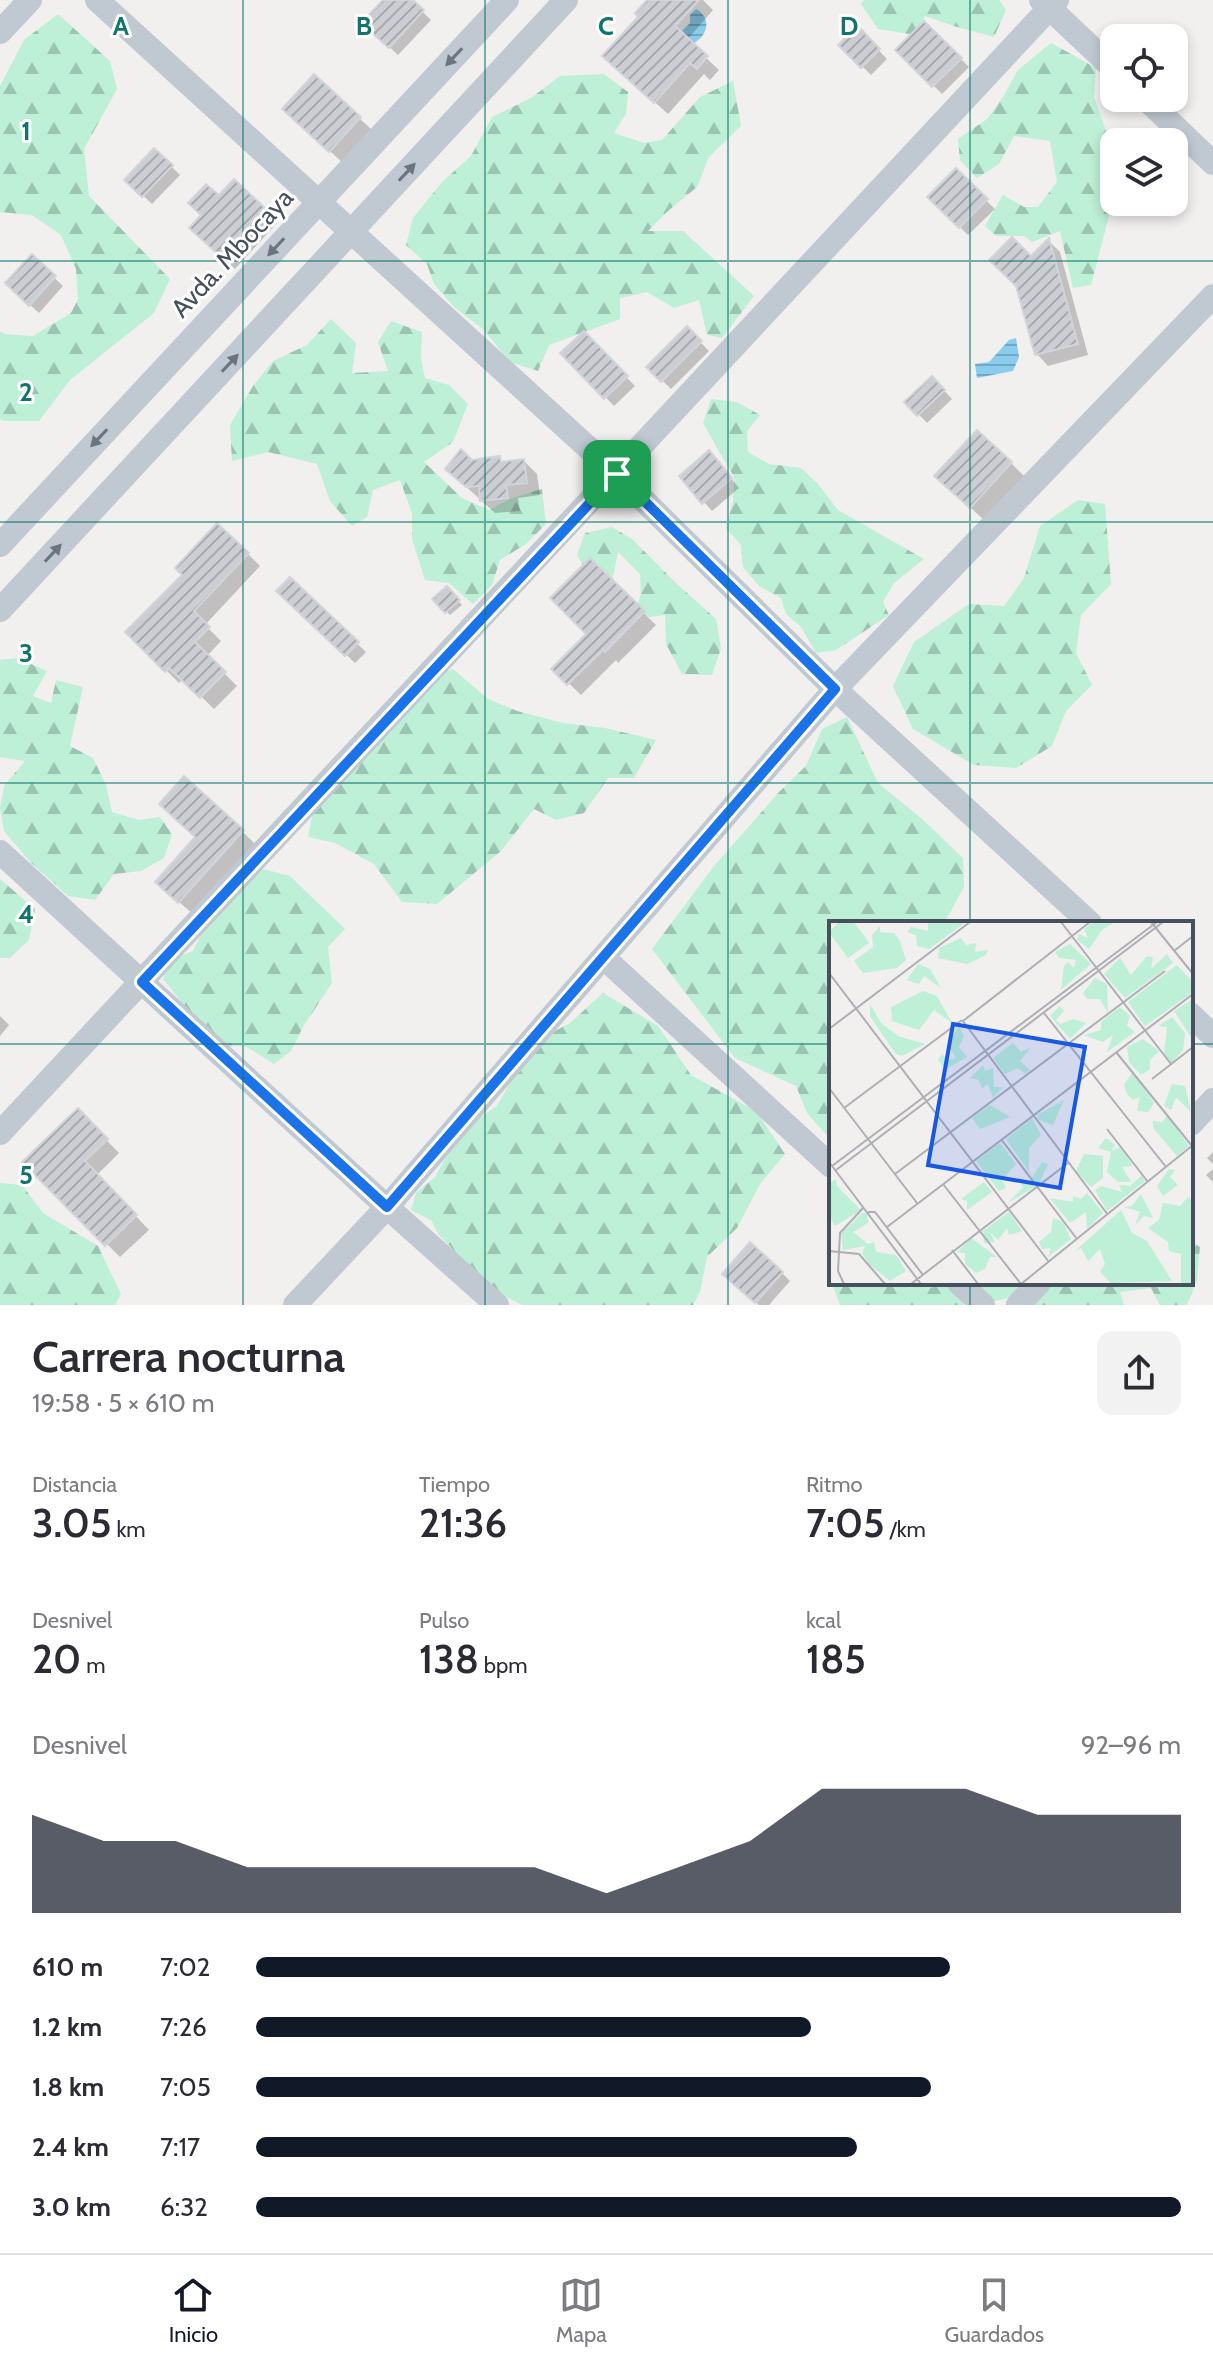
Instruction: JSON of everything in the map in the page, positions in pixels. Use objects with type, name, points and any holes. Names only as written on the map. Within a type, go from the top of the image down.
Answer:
[{"type":"street","points":[[0,32],[30,0]]},
{"type":"street","points":[[97,0],[617,474],[835,689],[1088,921]]},
{"type":"street","name":"Avda. Mbocaya","points":[[0,545],[507,0]]},
{"type":"street","points":[[0,610],[566,0]]},
{"type":"street","points":[[0,1133],[617,474],[1049,3],[1100,55]]},
{"type":"street","points":[[1160,112],[1213,163]]},
{"type":"street","points":[[295,1305],[387,1207],[835,689],[1213,296]]},
{"type":"street","points":[[0,852],[497,1305]]},
{"type":"street","points":[[603,957],[829,1164]]},
{"type":"street","points":[[1193,1017],[1213,1036]]},
{"type":"street","points":[[1193,1122],[1213,1100]]},
{"type":"street","points":[[961,1285],[983,1305]]},
{"type":"street","points":[[1018,1305],[1037,1285]]},
{"type":"green space","points":[[864,0],[999,0],[1006,10],[994,37],[925,16],[915,35],[878,29],[861,4]]},
{"type":"green space","points":[[58,14],[110,61],[117,89],[84,149],[89,196],[170,279],[154,313],[70,380],[39,421],[5,421],[0,419],[0,331],[33,336],[71,313],[78,299],[76,269],[61,235],[32,215],[0,212],[0,86],[24,40]]},
{"type":"green space","points":[[1051,43],[1096,68],[1094,97],[1105,128],[1100,128],[1100,216],[1109,216],[1091,285],[1073,288],[1060,231],[1032,242],[1024,236],[996,236],[985,226],[1003,195],[1024,207],[1038,207],[1057,182],[1050,141],[1014,136],[999,164],[977,178],[960,160],[958,139],[987,119],[1018,70]]},
{"type":"green space","points":[[604,74],[628,92],[626,114],[614,133],[644,143],[662,140],[700,97],[733,81],[741,126],[709,157],[697,187],[648,231],[683,231],[754,296],[722,338],[707,335],[699,300],[674,308],[647,292],[620,298],[620,319],[549,345],[538,371],[510,362],[484,330],[454,307],[434,284],[427,264],[406,245],[413,218],[442,182],[471,156],[492,117],[531,98],[560,76]]},
{"type":"green space","points":[[331,319],[356,343],[352,373],[388,371],[378,342],[391,321],[422,332],[421,359],[425,378],[449,385],[468,404],[453,442],[424,462],[462,498],[489,510],[512,498],[542,489],[546,524],[526,544],[500,560],[492,585],[473,604],[449,583],[425,580],[412,539],[412,513],[400,480],[373,490],[367,517],[352,526],[330,501],[317,464],[268,452],[232,461],[230,425],[253,386],[273,361],[307,345]]},
{"type":"green space","points":[[711,399],[737,402],[760,415],[747,431],[748,452],[769,464],[801,468],[838,510],[924,559],[894,583],[883,602],[889,615],[836,650],[816,653],[801,627],[786,614],[781,598],[759,586],[743,567],[741,545],[726,528],[733,501],[734,477],[703,423]]},
{"type":"green space","points":[[1078,500],[1105,504],[1111,584],[1081,615],[1076,653],[1092,685],[1066,711],[1052,746],[1016,768],[974,765],[913,729],[893,686],[914,642],[969,604],[1004,606],[1024,578],[1040,526]]},
{"type":"green space","points":[[612,527],[632,539],[716,619],[721,648],[712,675],[682,674],[666,644],[665,615],[649,617],[636,610],[641,593],[640,574],[618,552],[611,586],[588,573],[577,555],[585,533]]},
{"type":"green space","points":[[17,658],[47,671],[33,696],[51,703],[56,680],[83,687],[70,746],[93,758],[106,785],[112,812],[139,820],[160,817],[172,834],[164,858],[141,871],[114,874],[95,900],[68,896],[31,863],[4,831],[0,808],[4,786],[25,761],[0,757],[0,660]]},
{"type":"green space","points":[[453,669],[488,699],[517,711],[656,740],[634,778],[608,778],[584,813],[556,820],[534,809],[501,851],[437,904],[402,902],[374,864],[335,843],[308,837],[313,811],[417,683]]},
{"type":"green space","points":[[847,717],[878,783],[963,858],[964,887],[945,921],[829,921],[829,1138],[807,1113],[796,1086],[735,1058],[652,949],[714,866],[806,766],[822,729]]},
{"type":"green space","points":[[263,869],[290,876],[345,929],[328,947],[332,983],[291,1051],[274,1064],[245,1046],[211,1045],[163,979],[169,961],[193,951],[217,902]]},
{"type":"green space","points":[[0,879],[35,909],[29,940],[10,958],[0,958]]},
{"type":"green space","points":[[603,993],[658,1026],[691,1075],[757,1112],[785,1154],[760,1184],[737,1228],[707,1257],[700,1292],[693,1305],[522,1305],[491,1289],[439,1235],[431,1220],[411,1210],[416,1193],[435,1177],[445,1159],[479,1118],[497,1106],[511,1081],[551,1033],[570,1023]]},
{"type":"green space","points":[[0,1183],[22,1185],[43,1213],[98,1246],[121,1294],[115,1305],[0,1305]]},
{"type":"green space","points":[[1193,1242],[1200,1247],[1197,1280],[1187,1305],[1160,1305],[1151,1288],[1120,1292],[1124,1305],[1032,1305],[1049,1285],[1193,1285]]},
{"type":"green space","points":[[833,1285],[930,1285],[932,1288],[934,1285],[1019,1285],[1016,1296],[983,1304],[967,1291],[963,1305],[840,1305]]},
{"type":"water","points":[[696,9],[704,17],[706,26],[702,36],[694,43],[682,31],[690,23],[690,15]]},
{"type":"water","points":[[1016,338],[1019,357],[1013,371],[977,378],[975,364],[989,362],[1009,340]]},
{"type":"building","points":[[383,0],[413,0],[424,10],[389,48],[361,23]]},
{"type":"building","points":[[647,0],[699,0],[675,26],[708,56],[697,69],[690,63],[654,103],[602,56],[638,17],[635,13]]},
{"type":"building","points":[[924,21],[962,58],[932,87],[895,50]]},
{"type":"building","points":[[858,26],[880,49],[861,68],[838,45]]},
{"type":"building","points":[[314,74],[361,117],[329,152],[282,109]]},
{"type":"building","points":[[154,148],[173,165],[142,197],[124,180]]},
{"type":"building","points":[[956,168],[988,199],[959,228],[927,197]]},
{"type":"building","points":[[234,179],[265,208],[221,257],[189,228],[201,215],[188,203],[206,184],[219,195]]},
{"type":"building","points":[[1012,237],[1031,256],[1049,238],[1078,344],[1035,355],[1016,286],[989,260]]},
{"type":"building","points":[[32,254],[56,276],[29,306],[5,283]]},
{"type":"building","points":[[687,326],[702,341],[661,382],[646,367]]},
{"type":"building","points":[[584,331],[628,376],[604,399],[560,353]]},
{"type":"building","points":[[932,376],[945,390],[917,416],[904,402]]},
{"type":"building","points":[[977,430],[1012,462],[970,508],[934,476]]},
{"type":"building","points":[[461,449],[472,460],[500,456],[501,462],[524,459],[527,483],[506,485],[508,498],[480,501],[479,486],[466,487],[445,469]]},
{"type":"building","points":[[709,450],[732,478],[702,504],[679,476]]},
{"type":"building","points":[[217,523],[249,553],[194,611],[210,627],[195,642],[226,672],[200,698],[169,668],[165,672],[125,632],[182,575],[175,568]]},
{"type":"building","points":[[590,558],[645,611],[567,685],[551,669],[586,634],[550,598]]},
{"type":"building","points":[[290,577],[359,642],[345,656],[276,591]]},
{"type":"building","points":[[447,586],[460,600],[445,613],[432,599]]},
{"type":"building","points":[[184,776],[244,830],[178,903],[155,882],[195,837],[159,804]]},
{"type":"building","points":[[78,1108],[108,1139],[85,1161],[137,1215],[105,1246],[22,1162]]},
{"type":"building","points":[[750,1242],[783,1272],[755,1303],[722,1274]]},
{"type":"route","points":[[617,474],[835,689],[387,1207],[142,982],[617,474]]}]
